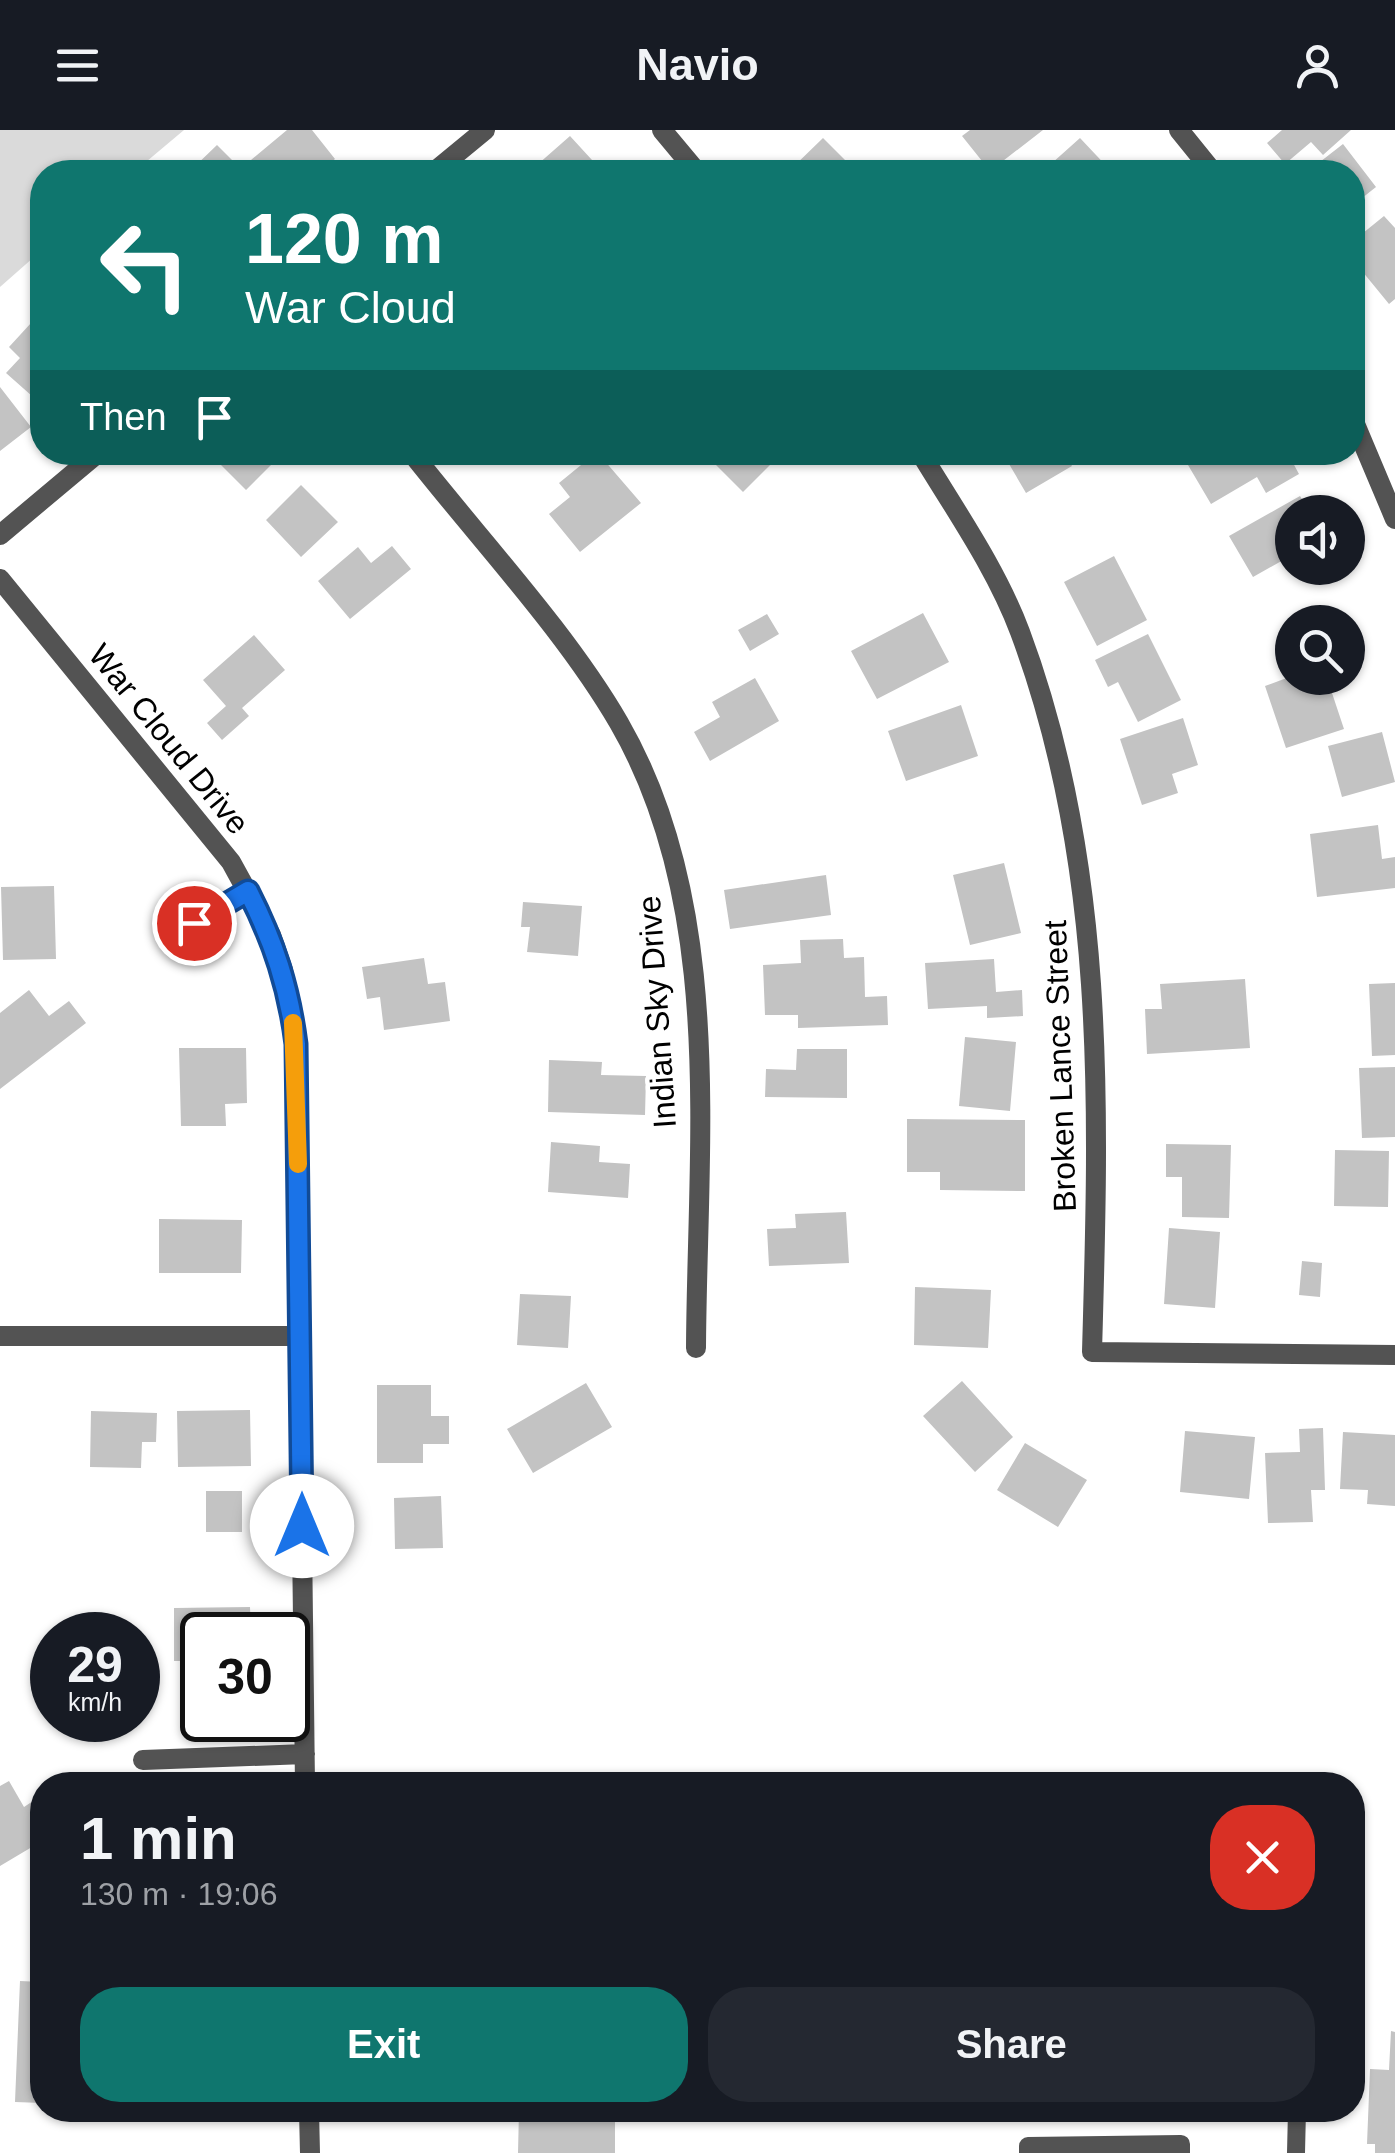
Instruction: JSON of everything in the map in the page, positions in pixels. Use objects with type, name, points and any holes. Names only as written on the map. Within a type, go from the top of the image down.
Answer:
[{"type":"street","points":[[449,160],[485,130]]},
{"type":"street","points":[[662,130],[687,160]]},
{"type":"street","points":[[1179,130],[1203,160]]},
{"type":"street","points":[[1365,447],[1395,519]]},
{"type":"street","points":[[0,535],[83,465]]},
{"type":"street","name":"Indian Sky Drive","points":[[420,465],[576,662],[619,724],[650,792],[673,858],[688,933],[697,1062],[696,1348]]},
{"type":"street","name":"Broken Lance Street","points":[[928,465],[975,544],[1019,630],[1064,784],[1091,939],[1098,1161],[1092,1352],[1395,1355]]},
{"type":"street","name":"War Cloud Drive","points":[[0,579],[230,862],[248,891],[283,970],[296,1044],[305,1772]]},
{"type":"street","points":[[168,939],[248,891]]},
{"type":"street","points":[[0,1336],[301,1336]]},
{"type":"street","points":[[143,1760],[304,1754]]},
{"type":"street","points":[[310,2122],[310,2153]]},
{"type":"lane","points":[[1296,2153],[1297,2122]]},
{"type":"lane","points":[[1028,2153],[1028,2146],[1181,2144],[1181,2153]]},
{"type":"shaded area","points":[[0,130],[184,130],[148,160],[30,160],[30,261],[0,287]]},
{"type":"building","points":[[287,130],[312,130],[335,159],[334,160],[251,160]]},
{"type":"building","points":[[970,130],[1043,130],[1004,160],[981,160],[962,136]]},
{"type":"building","points":[[1282,130],[1351,130],[1323,155],[1311,142],[1290,160],[1282,160],[1267,143]]},
{"type":"building","points":[[570,136],[592,160],[543,160]]},
{"type":"building","points":[[823,138],[845,160],[800,160]]},
{"type":"building","points":[[1080,138],[1101,160],[1055,160]]},
{"type":"building","points":[[1343,144],[1355,160],[1322,160]]},
{"type":"building","points":[[217,145],[232,160],[201,160]]},
{"type":"building","points":[[1365,173],[1376,187],[1365,196]]},
{"type":"building","points":[[1384,216],[1395,228],[1395,299],[1389,304],[1365,275],[1365,231]]},
{"type":"building","points":[[30,324],[30,394],[6,373],[20,358],[9,347]]},
{"type":"building","points":[[0,387],[30,428],[0,451]]},
{"type":"building","points":[[221,465],[271,465],[246,490]]},
{"type":"building","points":[[581,465],[608,465],[641,503],[580,552],[549,514],[570,497],[559,483]]},
{"type":"building","points":[[716,465],[770,465],[743,492]]},
{"type":"building","points":[[1010,465],[1071,465],[1072,466],[1026,493]]},
{"type":"building","points":[[1188,465],[1294,465],[1299,474],[1266,493],[1257,477],[1211,504]]},
{"type":"building","points":[[301,485],[338,522],[301,557],[266,520]]},
{"type":"building","points":[[1275,510],[1275,565],[1253,577],[1229,536]]},
{"type":"building","points":[[392,546],[411,569],[350,619],[318,581],[358,547],[371,563]]},
{"type":"building","points":[[1114,556],[1147,620],[1097,646],[1064,582]]},
{"type":"building","points":[[923,613],[949,662],[877,699],[851,651]]},
{"type":"building","points":[[767,614],[779,634],[750,651],[738,630]]},
{"type":"building","points":[[1148,634],[1181,700],[1138,722],[1118,682],[1108,687],[1095,660]]},
{"type":"building","points":[[254,635],[285,670],[242,708],[249,716],[222,740],[207,723],[226,706],[203,680]]},
{"type":"building","points":[[755,678],[779,721],[710,761],[694,732],[720,717],[712,702]]},
{"type":"building","points":[[1275,682],[1275,695],[1333,695],[1344,729],[1286,748],[1265,686]]},
{"type":"building","points":[[961,705],[978,756],[906,781],[888,731]]},
{"type":"building","points":[[1183,718],[1198,765],[1172,774],[1178,793],[1142,805],[1120,739]]},
{"type":"building","points":[[1382,732],[1395,782],[1342,797],[1328,746]]},
{"type":"building","points":[[1378,825],[1382,859],[1395,857],[1395,888],[1317,897],[1310,834]]},
{"type":"building","points":[[1004,863],[1021,933],[970,945],[953,875]]},
{"type":"building","points":[[826,875],[831,915],[730,929],[724,890]]},
{"type":"building","points":[[54,886],[56,959],[3,960],[1,887]]},
{"type":"building","points":[[523,902],[582,906],[578,956],[527,952],[530,927],[521,927]]},
{"type":"building","points":[[843,939],[844,958],[864,957],[865,997],[887,996],[888,1025],[798,1028],[798,1015],[765,1015],[763,965],[801,963],[800,940]]},
{"type":"building","points":[[424,958],[428,984],[445,982],[450,1021],[384,1030],[380,997],[367,999],[362,967]]},
{"type":"building","points":[[994,959],[996,992],[1022,990],[1023,1016],[987,1018],[987,1006],[928,1009],[925,963]]},
{"type":"building","points":[[1245,979],[1250,1048],[1147,1054],[1145,1009],[1162,1009],[1160,984]]},
{"type":"building","points":[[1395,983],[1395,1055],[1372,1056],[1369,984]]},
{"type":"building","points":[[29,990],[49,1016],[69,1001],[86,1023],[0,1089],[0,1013]]},
{"type":"building","points":[[965,1037],[1016,1042],[1010,1111],[959,1106]]},
{"type":"building","points":[[179,1048],[246,1048],[247,1103],[225,1104],[226,1126],[181,1126]]},
{"type":"building","points":[[797,1049],[847,1049],[847,1098],[765,1097],[766,1069],[796,1070]]},
{"type":"building","points":[[549,1060],[602,1062],[601,1075],[646,1076],[645,1115],[548,1112]]},
{"type":"building","points":[[1395,1067],[1395,1137],[1362,1138],[1359,1068]]},
{"type":"building","points":[[907,1119],[1025,1120],[1025,1191],[940,1190],[940,1172],[907,1172]]},
{"type":"building","points":[[551,1142],[600,1146],[599,1162],[630,1164],[628,1198],[548,1192]]},
{"type":"building","points":[[1166,1144],[1231,1145],[1229,1218],[1182,1217],[1182,1177],[1166,1177]]},
{"type":"building","points":[[1335,1150],[1389,1151],[1388,1207],[1334,1206]]},
{"type":"building","points":[[846,1212],[849,1263],[769,1266],[767,1229],[796,1228],[795,1214]]},
{"type":"building","points":[[159,1219],[242,1220],[241,1273],[159,1273]]},
{"type":"building","points":[[1169,1228],[1220,1232],[1215,1308],[1164,1304]]},
{"type":"building","points":[[1302,1261],[1322,1263],[1320,1297],[1299,1295]]},
{"type":"building","points":[[915,1287],[991,1290],[988,1348],[914,1345]]},
{"type":"building","points":[[520,1294],[571,1296],[568,1348],[517,1345]]},
{"type":"building","points":[[962,1381],[1013,1437],[975,1472],[923,1416]]},
{"type":"building","points":[[586,1383],[612,1427],[533,1473],[507,1429]]},
{"type":"building","points":[[377,1385],[431,1385],[431,1416],[449,1416],[449,1444],[423,1444],[423,1463],[377,1463]]},
{"type":"building","points":[[250,1410],[251,1466],[178,1467],[177,1411]]},
{"type":"building","points":[[91,1411],[157,1413],[156,1442],[142,1442],[141,1468],[90,1467]]},
{"type":"building","points":[[1323,1428],[1325,1490],[1311,1490],[1313,1522],[1268,1523],[1265,1453],[1300,1452],[1299,1429]]},
{"type":"building","points":[[1185,1431],[1255,1437],[1249,1499],[1180,1492]]},
{"type":"building","points":[[1343,1432],[1395,1435],[1395,1506],[1367,1504],[1368,1490],[1340,1489]]},
{"type":"building","points":[[1025,1443],[1087,1480],[1058,1527],[997,1490]]},
{"type":"building","points":[[206,1491],[242,1491],[242,1532],[206,1532]]},
{"type":"building","points":[[441,1496],[443,1548],[395,1549],[394,1498]]},
{"type":"building","points":[[250,1607],[250,1612],[180,1612],[180,1661],[174,1661],[174,1608]]},
{"type":"building","points":[[9,1781],[24,1807],[30,1803],[30,1848],[0,1866],[0,1786]]},
{"type":"building","points":[[20,1981],[30,1981],[30,2103],[15,2102]]},
{"type":"building","points":[[1391,2031],[1395,2032],[1395,2153],[1375,2153],[1375,2144],[1367,2144],[1370,2069],[1389,2070]]},
{"type":"building","points":[[519,2122],[615,2122],[615,2153],[518,2153]]},
{"type":"slow traffic","points":[[293,1023],[298,1164]]},
{"type":"route","points":[[194,923],[248,891],[271,935],[291,1006],[296,1044],[302,1526]]}]
